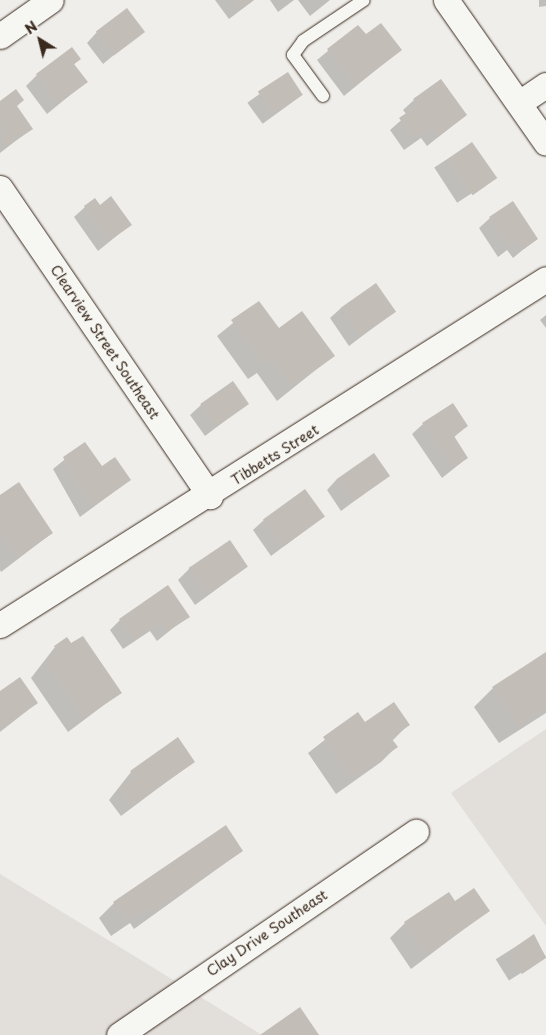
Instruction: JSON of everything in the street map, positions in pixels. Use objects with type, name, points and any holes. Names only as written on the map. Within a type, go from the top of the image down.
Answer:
[{"type":"street","points":[[0,36],[51,0]]},
{"type":"street","points":[[446,0],[546,142]]},
{"type":"street","points":[[519,103],[546,85]]},
{"type":"street","name":"Clearview Street Southeast","points":[[0,188],[210,496]]},
{"type":"street","name":"Tibbetts Street","points":[[0,625],[210,496],[546,279]]},
{"type":"street","name":"Clay Drive Southeast","points":[[119,1035],[416,832]]},
{"type":"lane","points":[[323,96],[293,55],[303,41],[364,0]]},
{"type":"shaded area","points":[[546,729],[546,926],[451,793]]},
{"type":"shaded area","points":[[0,874],[136,957],[262,1035],[0,1035]]},
{"type":"building","points":[[233,0],[254,0],[240,10]]},
{"type":"building","points":[[127,8],[145,32],[114,55],[96,31]]},
{"type":"building","points":[[381,23],[402,50],[355,86],[327,49],[358,25],[366,34]]},
{"type":"building","points":[[72,47],[81,59],[74,64],[88,82],[58,104],[36,74]]},
{"type":"building","points":[[288,72],[303,95],[273,114],[258,92]]},
{"type":"building","points":[[441,79],[467,115],[438,137],[432,129],[415,141],[399,118],[418,105],[413,99]]},
{"type":"building","points":[[16,89],[24,100],[17,106],[33,129],[3,149],[0,101]]},
{"type":"building","points":[[472,142],[497,178],[473,195],[447,159]]},
{"type":"building","points":[[111,196],[132,225],[109,241],[84,206],[95,198],[100,205]]},
{"type":"building","points":[[513,201],[538,239],[524,249],[518,241],[509,247],[489,217]]},
{"type":"building","points":[[376,283],[396,312],[361,336],[341,308]]},
{"type":"building","points":[[259,301],[279,328],[302,311],[335,356],[292,387],[272,359],[264,365],[231,320]]},
{"type":"building","points":[[233,381],[249,404],[216,427],[200,404]]},
{"type":"building","points":[[453,403],[468,426],[454,436],[468,458],[453,468],[422,423]]},
{"type":"building","points":[[85,442],[102,466],[115,457],[131,480],[91,508],[63,457]]},
{"type":"building","points":[[374,453],[390,476],[353,502],[337,479]]},
{"type":"building","points":[[19,482],[53,533],[17,558],[0,532],[0,495]]},
{"type":"building","points":[[305,489],[325,517],[283,547],[263,520]]},
{"type":"building","points":[[230,540],[248,567],[206,594],[189,568]]},
{"type":"building","points":[[168,585],[190,617],[168,631],[161,621],[134,639],[119,619]]},
{"type":"building","points":[[83,636],[122,693],[84,718],[45,662],[59,653],[54,646],[67,637],[71,643]]},
{"type":"building","points":[[546,652],[546,707],[518,726],[492,687]]},
{"type":"building","points":[[20,677],[38,703],[0,729],[0,691]]},
{"type":"building","points":[[394,702],[410,725],[391,738],[398,747],[352,779],[323,737],[358,712],[365,722]]},
{"type":"building","points":[[178,737],[195,762],[132,806],[119,788],[135,777],[130,771]]},
{"type":"building","points":[[226,825],[243,851],[150,914],[146,908],[127,921],[113,902]]},
{"type":"building","points":[[474,888],[490,911],[427,955],[404,922],[449,892],[455,901]]},
{"type":"building","points":[[534,934],[546,958],[522,974],[508,952]]},
{"type":"building","points":[[300,1007],[319,1035],[260,1035]]}]
